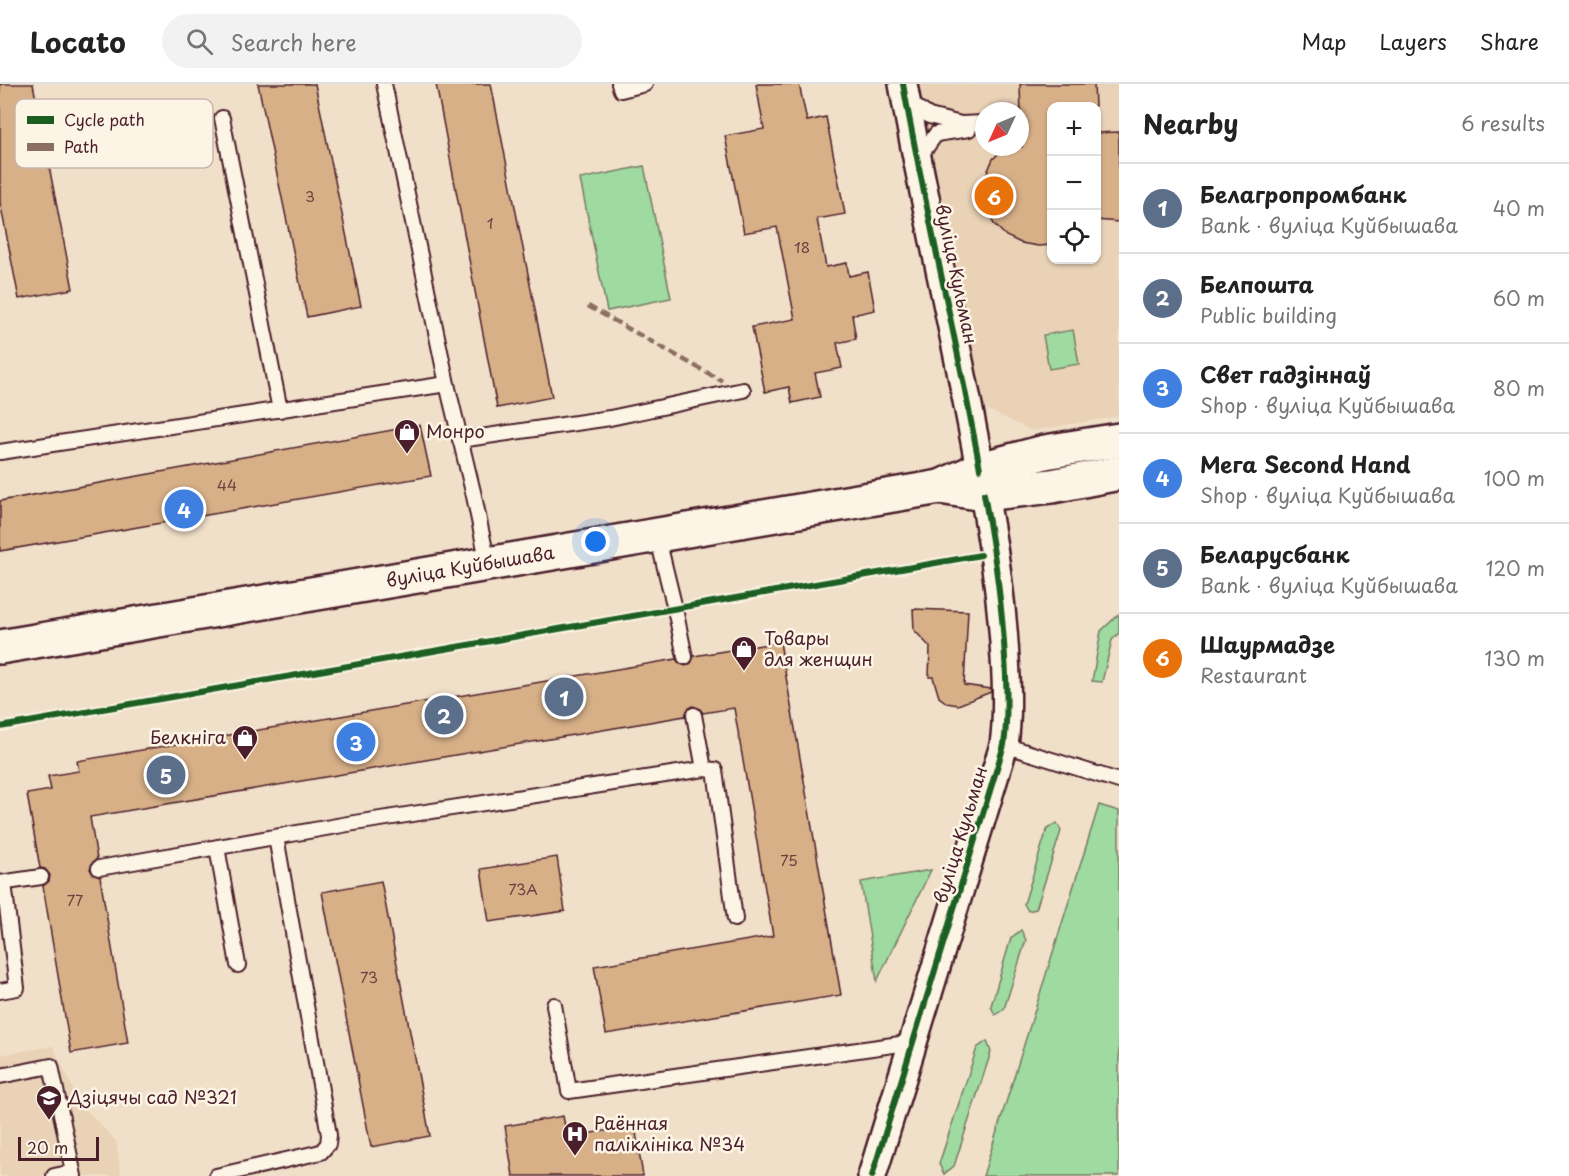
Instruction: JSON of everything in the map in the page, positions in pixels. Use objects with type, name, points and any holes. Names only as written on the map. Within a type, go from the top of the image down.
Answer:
[{"type":"main road","name":"вуліца Куйбышава","points":[[982,482],[1045,452],[1119,440]]},
{"type":"main road","name":"вуліца Куйбышава","points":[[0,647],[940,487],[982,482],[1052,486],[1119,473]]},
{"type":"street","name":"вуліца Кульман","points":[[872,1176],[1004,745],[1008,721],[1004,636],[994,553],[968,404],[904,92]]},
{"type":"lane","points":[[384,84],[447,384],[488,564]]},
{"type":"lane","points":[[620,84],[621,90],[645,84]]},
{"type":"lane","points":[[904,92],[929,116],[961,124],[975,125]]},
{"type":"lane","points":[[222,118],[280,410]]},
{"type":"lane","points":[[917,161],[936,134],[975,127]]},
{"type":"lane","points":[[0,449],[447,384]]},
{"type":"lane","points":[[460,440],[610,418],[743,390]]},
{"type":"lane","points":[[657,535],[685,657]]},
{"type":"lane","points":[[694,715],[704,769]]},
{"type":"lane","points":[[1004,745],[1119,781]]},
{"type":"lane","points":[[99,868],[348,824],[704,769],[715,770],[735,919]]},
{"type":"lane","points":[[216,1176],[321,1152],[328,1144],[329,1135],[276,837]]},
{"type":"lane","points":[[217,847],[238,965]]},
{"type":"lane","points":[[0,991],[17,988],[2,883],[41,877]]},
{"type":"lane","points":[[554,1005],[569,1091],[914,1042]]},
{"type":"lane","points":[[0,1076],[51,1066],[73,1174],[54,1176]]},
{"type":"shaded area","points":[[915,84],[1119,84],[1119,416],[1032,431],[984,408]]},
{"type":"shaded area","name":"Дзіцячы сад №321","points":[[53,1046],[79,1102],[116,1141],[121,1176],[0,1176],[0,1055]]},
{"type":"green space","points":[[644,166],[671,298],[607,311],[580,179]]},
{"type":"green space","points":[[1073,330],[1079,364],[1049,369],[1043,335]]},
{"type":"green space","points":[[1119,614],[1119,633],[1112,640],[1102,682],[1092,681],[1101,631]]},
{"type":"green space","points":[[1099,805],[1119,811],[1119,1176],[983,1176]]},
{"type":"green space","points":[[1057,823],[1061,831],[1036,909],[1028,911],[1024,904],[1047,829]]},
{"type":"green space","points":[[931,870],[877,981],[861,882]]},
{"type":"green space","points":[[1021,930],[1026,940],[1004,1009],[995,1015],[991,1006],[1011,938]]},
{"type":"green space","points":[[987,1041],[991,1052],[954,1166],[944,1174],[939,1164],[977,1048]]},
{"type":"building","points":[[0,84],[33,84],[36,99],[15,99],[15,168],[49,168],[73,289],[19,299],[0,202]]},
{"type":"building","points":[[258,84],[315,84],[361,306],[307,317]]},
{"type":"building","points":[[436,84],[491,84],[552,397],[497,408]]},
{"type":"building","points":[[756,84],[799,84],[807,121],[826,117],[845,214],[817,219],[826,267],[847,263],[849,276],[868,272],[875,310],[852,315],[856,339],[837,343],[842,368],[815,373],[820,397],[792,403],[789,387],[765,392],[752,327],[795,319],[777,227],[744,233],[725,136],[764,129]]},
{"type":"building","points":[[1020,84],[1094,84],[1095,102],[1047,102],[1047,245],[1021,243],[1006,236],[994,224],[986,208],[983,192],[986,175],[996,156],[1029,156],[1029,102],[1021,102]]},
{"type":"building","points":[[1119,132],[1119,222],[1101,220],[1101,133]]},
{"type":"building","points":[[420,425],[431,476],[0,551],[0,501]]},
{"type":"building","points":[[913,609],[968,611],[964,685],[991,689],[991,692],[958,705],[947,703],[939,697],[933,677],[929,677],[930,647],[914,630]]},
{"type":"building","points":[[780,642],[841,995],[606,1034],[594,966],[773,936],[734,708],[703,713],[693,706],[688,709],[685,716],[90,817],[97,859],[90,869],[93,874],[100,877],[128,1043],[71,1053],[43,886],[49,881],[50,875],[45,869],[40,868],[27,794],[51,790],[48,776],[79,771],[77,761],[676,659],[686,666],[691,663],[694,656]]},
{"type":"building","points":[[557,857],[565,911],[489,922],[481,869]]},
{"type":"building","points":[[381,881],[430,1136],[371,1147],[322,892]]},
{"type":"building","name":"Раённая паліклініка №34","points":[[563,1116],[567,1137],[635,1126],[643,1176],[513,1176],[505,1126]]},
{"type":"marked path","points":[[588,306],[722,381]]},
{"type":"cycle path","points":[[903,84],[980,469]]},
{"type":"cycle path","points":[[872,1176],[1004,745],[1007,702],[1004,637],[984,494]]},
{"type":"cycle path","points":[[0,727],[981,555]]},
{"type":"place","name":"Шаурмадзе","points":[[994,196]]},
{"type":"place","name":"Монро","points":[[407,455]]},
{"type":"place","name":"Мега Second Hand","points":[[184,509]]},
{"type":"place","name":"Товары для женщин","points":[[744,672]]},
{"type":"place","name":"Белагропромбанк","points":[[564,697]]},
{"type":"place","name":"Белпошта","points":[[444,715]]},
{"type":"place","name":"Свет гадзіннаў","points":[[356,742]]},
{"type":"place","name":"Белкніга","points":[[245,761]]},
{"type":"place","name":"Беларусбанк","points":[[166,775]]},
{"type":"place","name":"Дзіцячы сад №321","points":[[49,1121]]},
{"type":"place","name":"Раённая паліклініка №34","points":[[575,1157]]}]
